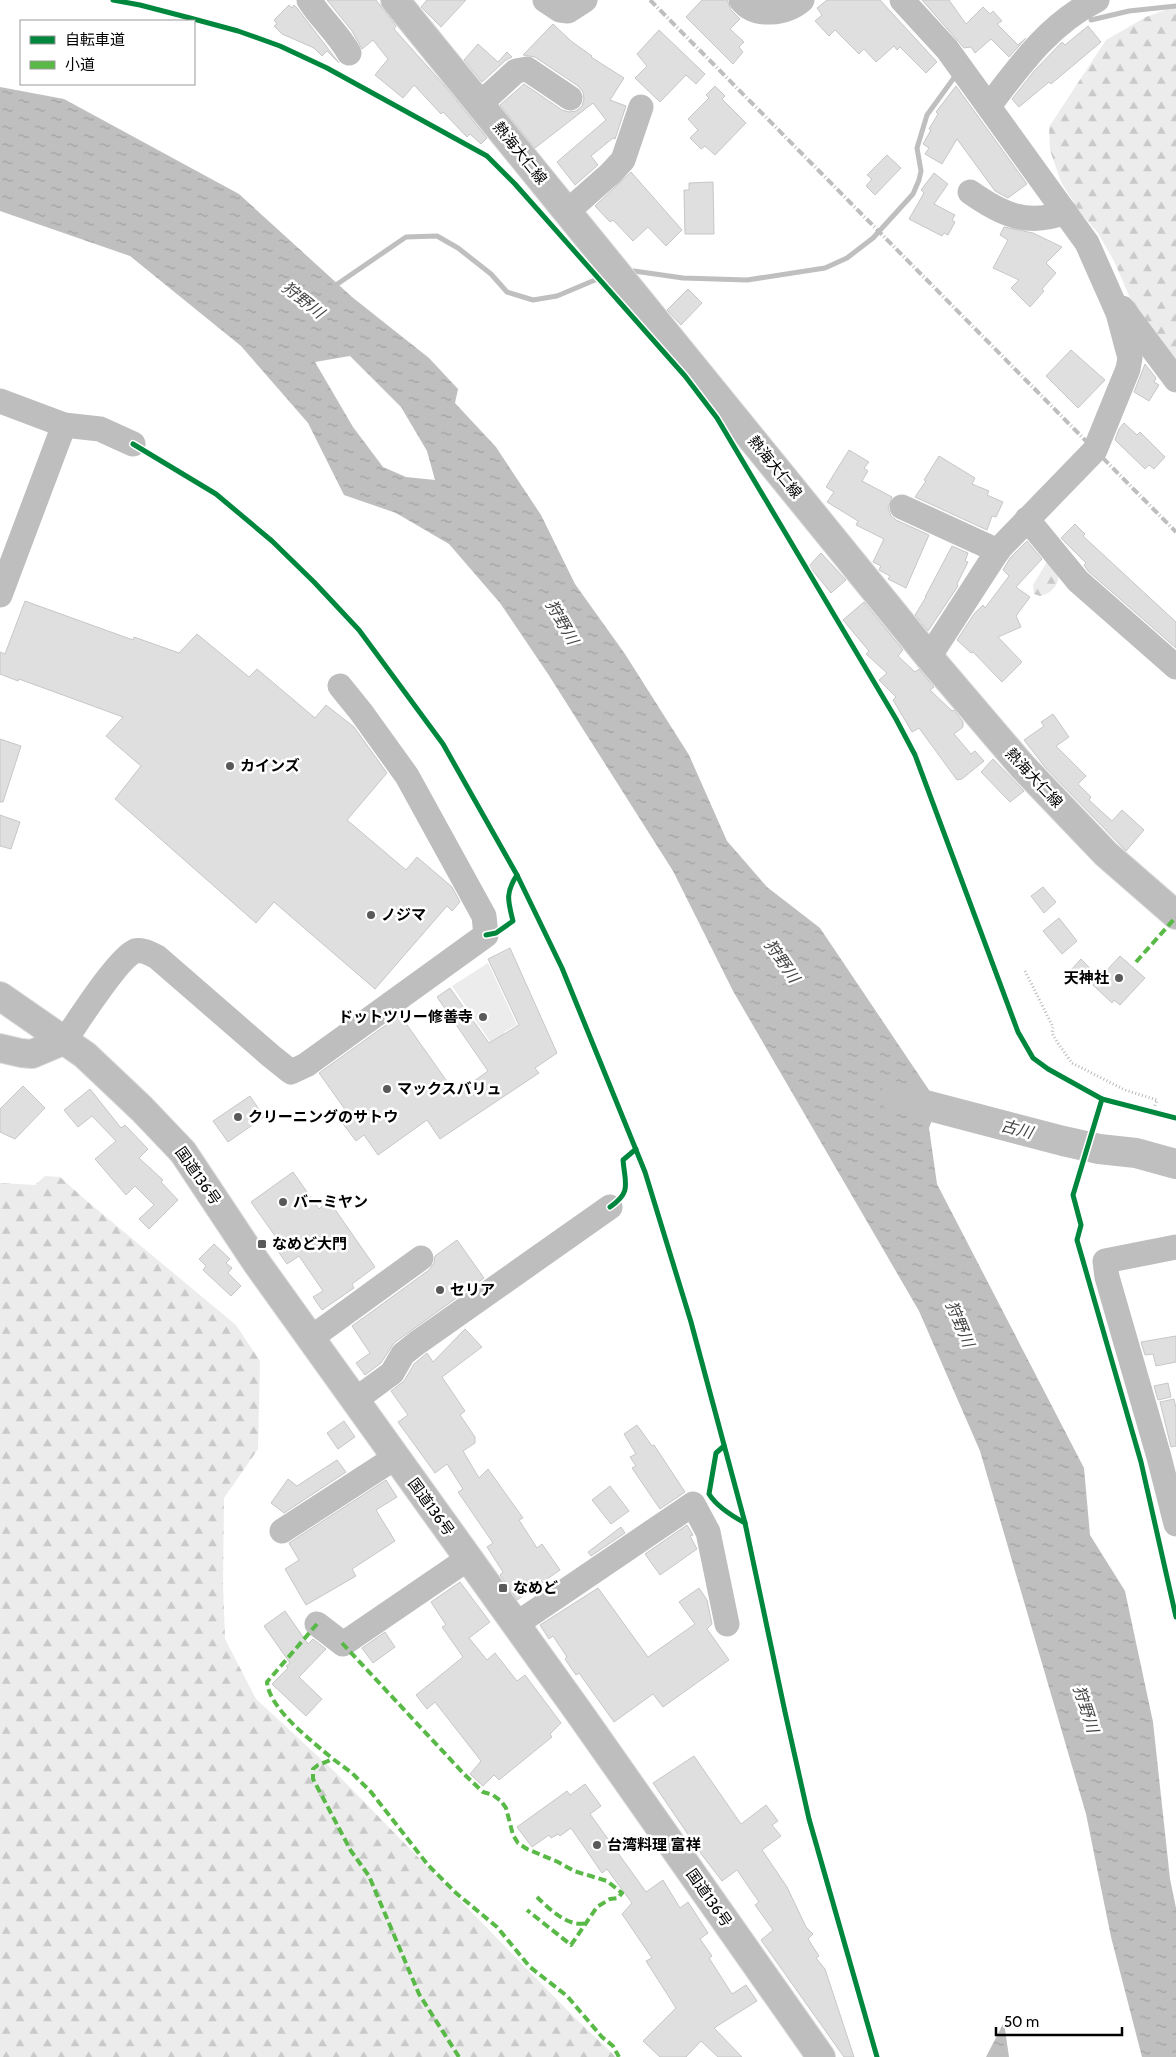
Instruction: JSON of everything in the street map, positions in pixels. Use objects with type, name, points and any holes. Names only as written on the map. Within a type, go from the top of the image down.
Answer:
[{"type":"main road","name":"熱海大仁線","points":[[395,0],[929,657],[1022,766],[1106,854],[1176,915]]},
{"type":"main road","name":"国道136号","points":[[0,996],[85,1055],[142,1109],[183,1152],[256,1262],[469,1558],[821,2057]]},
{"type":"main road","points":[[0,1048],[32,1054],[65,1040]]},
{"type":"street","points":[[309,0],[315,10],[340,38],[349,53]]},
{"type":"street","points":[[545,0],[560,10],[568,11],[585,0]]},
{"type":"street","points":[[741,0],[756,12],[768,12],[794,6],[802,0]]},
{"type":"street","points":[[902,0],[947,49],[1087,243],[1112,297],[1129,349],[1130,358],[1128,369],[1095,450],[998,551],[929,657]]},
{"type":"street","points":[[989,106],[1025,58],[1055,28],[1077,10],[1097,0]]},
{"type":"street","points":[[480,104],[516,71],[521,69],[527,69],[570,98]]},
{"type":"street","points":[[568,211],[623,160],[641,107]]},
{"type":"street","points":[[970,192],[996,210],[1012,216],[1029,219],[1045,218],[1065,212]]},
{"type":"street","points":[[1112,297],[1127,313],[1176,380]]},
{"type":"street","points":[[0,401],[64,425],[100,429],[134,444]]},
{"type":"street","points":[[0,595],[64,425]]},
{"type":"street","points":[[902,507],[998,551]]},
{"type":"street","points":[[1027,519],[1078,581],[1176,667]]},
{"type":"street","points":[[65,1040],[120,964],[135,951],[145,951],[157,957],[291,1072],[306,1065],[486,935],[484,916],[406,776],[362,712],[340,686]]},
{"type":"street","points":[[355,1400],[392,1374],[402,1354],[610,1207]]},
{"type":"street","points":[[1176,1247],[1105,1260],[1107,1277],[1168,1455],[1176,1524]]},
{"type":"street","points":[[311,1338],[421,1258]]},
{"type":"street","points":[[282,1531],[396,1457]]},
{"type":"street","points":[[515,1625],[692,1504],[708,1532],[727,1624]]},
{"type":"street","points":[[317,1624],[343,1644],[469,1558]]},
{"type":"path","points":[[1025,971],[1053,1026],[1052,1033],[1072,1063],[1125,1090],[1157,1100],[1153,1111]]},
{"type":"path","points":[[1145,1109],[1162,1113]]},
{"type":"green space","points":[[1176,6],[1176,370],[1141,324],[1115,263],[1098,233],[1079,211],[1061,182],[1050,150],[1049,127],[1106,40],[1146,17]]},
{"type":"green space","points":[[1047,562],[1056,570],[1058,579],[1052,590],[1040,596],[1034,594],[1033,585]]},
{"type":"green space","points":[[488,963],[517,1025],[504,1032],[512,1052],[491,1043],[452,986]]},
{"type":"green space","points":[[45,1176],[60,1177],[236,1325],[260,1361],[258,1449],[224,1498],[223,1583],[225,1639],[256,1699],[335,1772],[571,2014],[616,2057],[0,2057],[0,1183],[35,1185]]},
{"type":"water","name":"狩野川","points":[[0,87],[64,99],[239,194],[352,297],[429,358],[458,389],[455,403],[496,447],[541,515],[575,584],[625,654],[689,755],[727,841],[767,887],[820,928],[935,1099],[934,1115],[929,1128],[937,1184],[1084,1468],[1090,1535],[1125,1591],[1153,1722],[1170,1879],[1176,1908],[1176,2057],[1142,2057],[1111,1937],[1086,1814],[980,1451],[919,1311],[733,991],[673,871],[548,674],[500,603],[449,544],[396,513],[344,495],[308,423],[241,346],[130,256],[0,211]],"holes":[[[350,356],[401,407],[427,451],[435,480],[406,477],[383,467],[353,427],[315,362]]]},
{"type":"water","points":[[1004,2022],[1009,2057],[986,2057]]},
{"type":"building","points":[[327,0],[376,0],[396,26],[394,29],[444,85],[487,138],[481,144],[470,134],[467,137],[443,112],[441,114],[414,85],[403,98],[375,75],[388,59],[373,40],[362,49],[352,31]]},
{"type":"building","points":[[427,0],[466,0],[441,27],[421,7]]},
{"type":"building","points":[[702,0],[727,0],[731,10],[740,19],[730,29],[744,42],[739,47],[743,52],[733,64],[686,17]]},
{"type":"building","points":[[827,0],[880,0],[937,62],[926,73],[900,47],[897,50],[894,46],[876,62],[864,49],[859,54],[835,30],[829,36],[815,21],[822,15],[817,8]]},
{"type":"building","points":[[922,0],[949,0],[966,24],[983,7],[990,14],[993,11],[1002,21],[997,24],[1018,45],[1026,38],[1009,57],[991,39],[975,53],[971,47],[964,48]]},
{"type":"building","points":[[289,5],[292,8],[294,5],[297,8],[339,63],[327,51],[322,56],[314,48],[282,34],[274,26],[277,24],[274,20]]},
{"type":"building","points":[[553,24],[591,57],[624,78],[610,100],[626,106],[615,139],[613,138],[591,156],[598,165],[575,185],[557,162],[606,120],[593,103],[535,148],[500,105],[524,84],[562,110],[576,111],[582,106],[583,92],[578,86],[535,57],[523,55]]},
{"type":"building","points":[[1088,26],[1101,42],[1051,84],[1049,82],[1019,107],[1012,99],[1035,70],[1062,42],[1065,45]]},
{"type":"building","points":[[659,30],[705,74],[696,84],[686,75],[660,102],[635,78],[647,66],[637,54]]},
{"type":"building","points":[[478,44],[498,62],[507,52],[512,57],[506,60],[482,82],[464,60]]},
{"type":"building","points":[[715,86],[725,96],[722,99],[746,123],[715,155],[705,146],[701,149],[690,138],[698,130],[688,119],[709,98],[706,95]]},
{"type":"building","points":[[956,86],[1027,184],[1008,198],[995,191],[957,139],[942,164],[925,154],[929,148],[923,144],[938,114],[936,112]]},
{"type":"building","points":[[887,155],[901,168],[875,195],[866,186],[872,179],[867,175]]},
{"type":"building","points":[[631,172],[682,230],[666,246],[648,227],[633,241],[613,220],[610,222],[595,206]]},
{"type":"building","points":[[934,173],[948,184],[934,204],[955,215],[952,220],[955,222],[948,235],[944,233],[942,236],[909,219],[924,193],[921,190]]},
{"type":"building","points":[[713,182],[714,234],[685,234],[684,190],[689,190],[689,183]]},
{"type":"building","points":[[1004,227],[1033,233],[1062,247],[1046,263],[1056,273],[1030,307],[1011,288],[1019,280],[993,268],[1008,240],[1000,235]]},
{"type":"building","points":[[688,289],[702,303],[681,325],[667,310]]},
{"type":"building","points":[[1071,350],[1105,380],[1078,408],[1046,376]]},
{"type":"building","points":[[1145,364],[1156,378],[1154,382],[1159,385],[1149,401],[1134,392]]},
{"type":"building","points":[[1124,423],[1137,435],[1140,432],[1165,457],[1154,469],[1149,465],[1145,469],[1115,440],[1119,429]]},
{"type":"building","points":[[849,450],[869,462],[864,468],[868,471],[862,481],[892,497],[888,508],[891,516],[929,535],[906,588],[888,579],[890,576],[879,570],[881,566],[873,562],[884,539],[856,525],[858,521],[827,502],[834,492],[826,487]]},
{"type":"building","points":[[939,456],[975,478],[972,484],[989,491],[987,495],[1003,502],[996,517],[992,516],[987,530],[915,497]]},
{"type":"building","points":[[1075,524],[1085,534],[1083,536],[1176,622],[1176,648],[1088,571],[1084,565],[1086,563],[1061,538]]},
{"type":"building","points":[[1027,541],[1042,559],[1016,587],[1030,597],[1016,616],[1021,627],[998,637],[1022,662],[1002,682],[973,652],[971,653],[957,640],[974,614],[983,605],[985,608],[1009,576],[1003,570],[1010,558]]},
{"type":"building","points":[[952,546],[968,553],[965,561],[968,562],[957,584],[958,586],[928,631],[915,615]]},
{"type":"building","points":[[821,553],[846,580],[831,593],[809,566]]},
{"type":"building","points":[[25,601],[133,640],[134,637],[179,653],[197,634],[249,677],[257,669],[315,718],[326,705],[354,727],[387,773],[347,820],[406,870],[417,857],[452,887],[460,902],[452,911],[447,906],[375,989],[274,902],[256,923],[115,799],[141,766],[106,736],[123,717],[19,679],[18,681],[0,674],[0,652],[5,654]]},
{"type":"building","points":[[864,602],[903,650],[898,656],[915,672],[919,669],[934,687],[930,690],[952,711],[954,710],[963,722],[963,727],[954,734],[971,754],[975,751],[984,761],[962,779],[957,780],[919,728],[912,732],[893,700],[896,697],[879,680],[887,673],[866,654],[869,651],[843,620]]},
{"type":"building","points":[[1053,714],[1069,737],[1056,746],[1086,776],[1078,784],[1091,797],[1089,800],[1112,821],[1122,810],[1144,830],[1126,851],[1045,767],[1024,740],[1044,726],[1041,722]]},
{"type":"building","points":[[0,739],[21,746],[3,802],[0,802]]},
{"type":"building","points":[[993,759],[1024,791],[1010,802],[981,772]]},
{"type":"building","points":[[0,815],[20,822],[11,849],[0,846]]},
{"type":"building","points":[[1043,887],[1056,902],[1044,913],[1031,896]]},
{"type":"building","points":[[1059,918],[1077,941],[1062,954],[1043,931]]},
{"type":"building","points":[[510,948],[557,1053],[535,1068],[539,1073],[440,1139],[427,1120],[378,1155],[364,1135],[356,1141],[341,1121],[349,1115],[319,1073],[400,1015],[456,1094],[488,1071],[437,997],[450,988],[489,1043],[519,1025],[488,959]]},
{"type":"building","points":[[1120,956],[1145,978],[1120,1005],[1114,1000],[1112,1003],[1093,985]]},
{"type":"building","points":[[1081,959],[1094,972],[1083,983],[1071,970]]},
{"type":"building","points":[[23,1086],[45,1108],[15,1139],[0,1132],[0,1109]]},
{"type":"building","points":[[90,1089],[121,1128],[125,1125],[148,1149],[139,1158],[163,1180],[161,1182],[178,1200],[149,1229],[139,1219],[154,1205],[135,1186],[126,1195],[95,1159],[116,1141],[92,1116],[78,1127],[64,1110]]},
{"type":"building","points":[[250,1096],[264,1117],[228,1142],[213,1121]]},
{"type":"building","points":[[293,1172],[319,1209],[328,1201],[375,1267],[352,1284],[354,1288],[322,1310],[313,1297],[323,1291],[299,1256],[287,1264],[273,1244],[278,1240],[251,1202]]},
{"type":"building","points":[[457,1240],[484,1278],[394,1343],[381,1363],[365,1375],[356,1363],[370,1353],[352,1326],[429,1270],[434,1263],[435,1256]]},
{"type":"building","points":[[214,1244],[230,1259],[226,1263],[232,1268],[228,1273],[241,1286],[231,1296],[203,1270],[206,1266],[199,1259]]},
{"type":"building","points":[[465,1329],[482,1347],[442,1377],[465,1411],[460,1415],[475,1437],[475,1443],[463,1451],[479,1478],[488,1469],[523,1518],[519,1520],[537,1548],[542,1544],[560,1570],[517,1600],[500,1575],[503,1572],[487,1547],[493,1543],[458,1492],[463,1489],[447,1464],[435,1473],[398,1422],[408,1415],[391,1391],[404,1381],[414,1364],[427,1353],[433,1362]]},
{"type":"building","points":[[1176,1336],[1176,1362],[1156,1366],[1153,1354],[1145,1355],[1141,1342]]},
{"type":"building","points":[[1168,1383],[1171,1397],[1158,1400],[1154,1386]]},
{"type":"building","points":[[1174,1399],[1176,1408],[1176,1446],[1171,1447],[1160,1402]]},
{"type":"building","points":[[344,1421],[355,1437],[338,1449],[327,1433]]},
{"type":"building","points":[[637,1425],[652,1446],[654,1445],[685,1492],[660,1509],[632,1468],[636,1466],[630,1457],[636,1454],[624,1434]]},
{"type":"building","points":[[337,1460],[346,1472],[284,1513],[271,1503],[288,1479],[297,1486]]},
{"type":"building","points":[[386,1480],[397,1497],[376,1510],[395,1541],[352,1569],[356,1576],[306,1605],[285,1569],[299,1560],[289,1543]]},
{"type":"building","points":[[610,1486],[629,1511],[611,1524],[592,1500]]},
{"type":"building","points":[[687,1525],[693,1535],[690,1536],[697,1549],[660,1575],[645,1554]]},
{"type":"building","points":[[621,1527],[625,1533],[591,1556],[588,1552]]},
{"type":"building","points":[[460,1582],[490,1622],[469,1638],[487,1660],[495,1653],[517,1681],[525,1675],[561,1723],[550,1734],[552,1737],[499,1780],[494,1775],[483,1786],[470,1774],[481,1761],[435,1702],[427,1709],[416,1695],[463,1657],[442,1627],[446,1625],[431,1602]]},
{"type":"building","points":[[598,1588],[648,1657],[695,1624],[679,1602],[699,1588],[707,1600],[712,1624],[707,1629],[729,1660],[663,1707],[653,1694],[614,1722],[579,1673],[576,1675],[553,1636],[549,1639],[540,1625]]},
{"type":"building","points":[[285,1611],[308,1644],[313,1639],[326,1649],[299,1677],[322,1699],[306,1716],[272,1684],[288,1668],[286,1666],[290,1663],[264,1626]]},
{"type":"building","points":[[385,1632],[395,1647],[373,1663],[362,1648]]},
{"type":"building","points":[[694,1756],[741,1824],[766,1805],[778,1821],[772,1825],[781,1836],[762,1850],[787,1887],[806,1927],[813,1934],[808,1939],[819,1956],[816,1958],[825,1969],[854,2057],[844,2057],[761,1940],[773,1930],[755,1905],[759,1902],[737,1870],[722,1881],[653,1783]]},
{"type":"building","points":[[585,1784],[601,1806],[590,1814],[646,1892],[663,1880],[680,1908],[688,1902],[708,1933],[700,1939],[712,1956],[709,1958],[732,1994],[746,1985],[757,2001],[714,2028],[742,2057],[718,2057],[701,2041],[686,2057],[660,2057],[643,2041],[676,2008],[646,1961],[652,1958],[622,1914],[632,1903],[607,1869],[602,1873],[571,1828],[560,1836],[558,1834],[551,1838],[549,1835],[532,1847],[517,1827],[567,1791],[570,1795]]},
{"type":"waterway","points":[[1091,20],[1129,11],[1176,6]]},
{"type":"waterway","points":[[627,273],[634,271],[683,278],[747,280],[825,268],[847,258],[873,238],[913,194],[921,171],[917,148],[927,115],[956,75]]},
{"type":"waterway","points":[[333,287],[406,237],[437,236],[458,248],[491,274],[507,292],[533,300],[557,296],[609,276]]},
{"type":"waterway","name":"古川","points":[[895,1097],[1063,1141],[1099,1149],[1136,1153],[1176,1164]]},
{"type":"railway","points":[[650,0],[1176,532]]},
{"type":"marked path","points":[[1136,962],[1176,917]]},
{"type":"marked path","points":[[317,1624],[267,1682],[275,1703],[283,1714],[333,1759]]},
{"type":"marked path","points":[[342,1643],[464,1774],[483,1792],[493,1795],[501,1801],[506,1808],[513,1835],[518,1843],[574,1871],[607,1881],[622,1893],[618,1898],[610,1899],[597,1907],[571,1945],[527,1910]]},
{"type":"marked path","points":[[459,2057],[419,1994],[369,1876],[351,1851],[313,1779],[313,1769],[318,1765],[333,1759],[352,1773],[371,1792],[428,1865],[456,1893],[497,1927],[530,1967],[567,1996],[602,2037],[613,2046],[619,2057]]},
{"type":"marked path","points":[[537,1897],[553,1912],[566,1920],[573,1923],[587,1923]]},
{"type":"cycle path","points":[[113,0],[140,5],[238,31],[280,46],[327,68],[487,156],[515,184],[685,376],[717,418],[896,719],[915,755],[1018,1032],[1033,1058],[1048,1069],[1102,1099],[1176,1118]]},
{"type":"cycle path","points":[[133,444],[216,494],[272,541],[359,630],[443,744],[517,875],[562,968],[645,1172],[691,1322],[745,1523],[809,1819],[877,2057]]},
{"type":"cycle path","points":[[486,935],[496,933],[513,921],[509,892],[517,875]]},
{"type":"cycle path","points":[[1102,1099],[1073,1195],[1081,1225],[1077,1240],[1141,1462],[1176,1617]]},
{"type":"cycle path","points":[[610,1207],[622,1197],[626,1187],[623,1160],[636,1149]]},
{"type":"cycle path","points":[[724,1446],[716,1453],[709,1494],[720,1507],[745,1523]]},
{"type":"place","name":"カインズ","points":[[230,766]]},
{"type":"place","name":"ノジマ","points":[[371,915]]},
{"type":"place","name":"天神社","points":[[1119,978]]},
{"type":"place","name":"ドットツリー修善寺","points":[[483,1017]]},
{"type":"place","name":"マックスバリュ","points":[[387,1089]]},
{"type":"place","name":"クリーニングのサトウ","points":[[238,1117]]},
{"type":"place","name":"バーミヤン","points":[[283,1202]]},
{"type":"place","name":"なめど大門","points":[[262,1244]]},
{"type":"place","name":"セリア","points":[[440,1290]]},
{"type":"place","name":"なめど","points":[[503,1588]]},
{"type":"place","name":"台湾料理 富祥","points":[[597,1845]]}]
